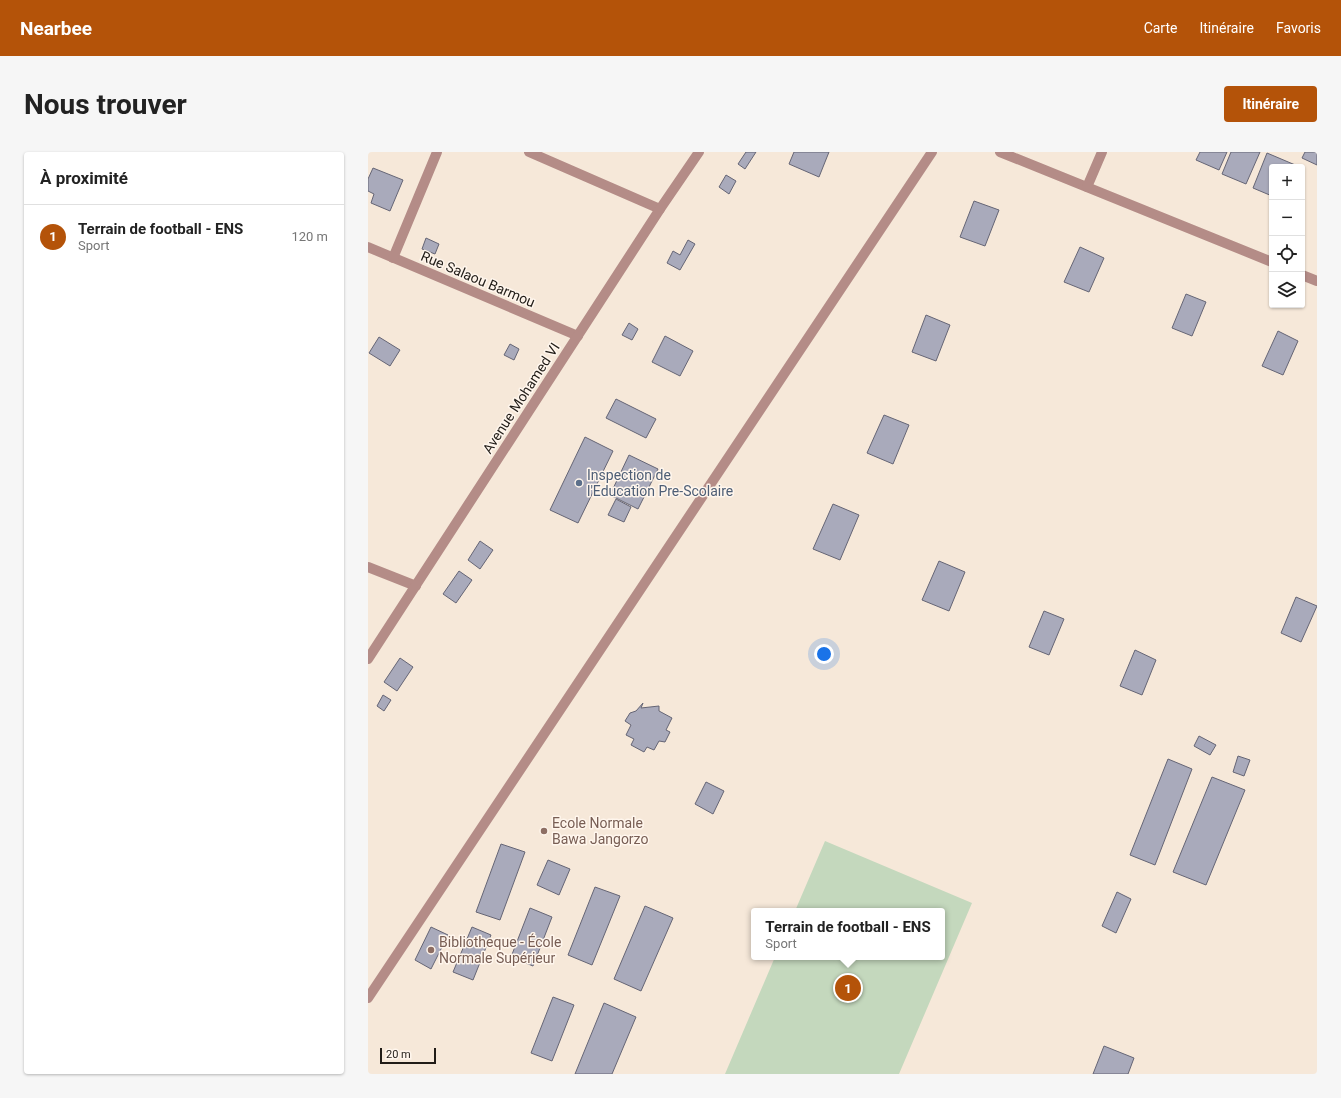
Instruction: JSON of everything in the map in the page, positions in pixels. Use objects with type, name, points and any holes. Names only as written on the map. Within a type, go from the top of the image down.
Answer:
[{"type":"street","points":[[393,258],[437,152]]},
{"type":"street","points":[[529,152],[660,209]]},
{"type":"street","name":"Avenue Mohamed VI","points":[[368,659],[660,209],[699,152]]},
{"type":"street","points":[[368,998],[932,152]]},
{"type":"street","points":[[1000,152],[1269,261]]},
{"type":"street","points":[[1087,187],[1102,152]]},
{"type":"street","name":"Rue Salaou Barmou","points":[[368,247],[578,336]]},
{"type":"street","points":[[1305,276],[1317,281]]},
{"type":"street","points":[[368,567],[416,586]]},
{"type":"green space","points":[[825,841],[972,903],[899,1074],[725,1074],[774,960],[945,960],[945,908],[796,908]]},
{"type":"building","points":[[746,152],[756,152],[745,169],[738,164]]},
{"type":"building","points":[[794,152],[829,152],[819,177],[789,164]]},
{"type":"building","points":[[1200,152],[1227,152],[1219,170],[1196,160]]},
{"type":"building","points":[[1231,152],[1260,152],[1246,184],[1222,174]]},
{"type":"building","points":[[1305,152],[1317,152],[1317,165],[1302,158]]},
{"type":"building","points":[[1267,153],[1293,164],[1269,164],[1269,195],[1253,188]]},
{"type":"building","points":[[373,168],[403,180],[390,211],[371,203],[374,194],[368,191],[368,179]]},
{"type":"building","points":[[726,175],[736,181],[729,194],[719,187]]},
{"type":"building","points":[[974,201],[999,210],[985,246],[960,237]]},
{"type":"building","points":[[426,238],[439,244],[435,254],[422,249]]},
{"type":"building","points":[[688,240],[695,244],[680,270],[667,263],[673,251],[680,255]]},
{"type":"building","points":[[1080,247],[1104,258],[1089,292],[1064,282]]},
{"type":"building","points":[[1186,294],[1206,302],[1192,336],[1172,328]]},
{"type":"building","points":[[926,315],[950,325],[936,361],[912,352]]},
{"type":"building","points":[[629,323],[638,329],[632,340],[622,335]]},
{"type":"building","points":[[1278,331],[1298,341],[1283,375],[1262,366]]},
{"type":"building","points":[[665,336],[693,351],[680,376],[652,362]]},
{"type":"building","points":[[379,337],[400,350],[390,366],[369,353]]},
{"type":"building","points":[[510,344],[519,349],[514,360],[504,355]]},
{"type":"building","points":[[616,399],[656,419],[646,438],[606,418]]},
{"type":"building","points":[[884,415],[909,425],[893,464],[867,453]]},
{"type":"building","points":[[585,437],[613,451],[578,523],[550,510]]},
{"type":"building","points":[[629,455],[658,469],[638,509],[610,495]]},
{"type":"building","points":[[616,499],[631,507],[624,522],[608,515]]},
{"type":"building","points":[[833,504],[859,515],[840,560],[813,549]]},
{"type":"building","points":[[480,541],[493,550],[480,569],[468,560]]},
{"type":"building","points":[[939,561],[965,572],[949,611],[922,600]]},
{"type":"building","points":[[459,571],[472,580],[456,603],[443,594]]},
{"type":"building","points":[[1296,597],[1317,606],[1301,642],[1281,633]]},
{"type":"building","points":[[1044,611],[1064,619],[1049,655],[1029,647]]},
{"type":"building","points":[[1135,650],[1156,660],[1142,695],[1120,686]]},
{"type":"building","points":[[400,658],[413,667],[397,691],[384,682]]},
{"type":"building","points":[[383,695],[391,700],[384,711],[377,706]]},
{"type":"building","points":[[643,703],[641,708],[659,706],[659,711],[672,718],[666,730],[670,732],[665,742],[659,741],[654,750],[647,747],[644,752],[631,745],[634,739],[626,735],[631,725],[625,721],[630,713],[636,711]]},
{"type":"building","points":[[1199,736],[1216,745],[1210,755],[1194,746]]},
{"type":"building","points":[[1238,756],[1250,760],[1244,776],[1233,772]]},
{"type":"building","points":[[1168,759],[1192,769],[1155,865],[1130,855]]},
{"type":"building","points":[[1212,777],[1245,790],[1206,885],[1173,872]]},
{"type":"building","points":[[706,782],[724,791],[713,814],[695,804]]},
{"type":"building","points":[[501,844],[525,852],[500,920],[476,912]]},
{"type":"building","points":[[548,860],[570,869],[559,895],[537,885]]},
{"type":"building","points":[[595,887],[620,896],[592,965],[568,955]]},
{"type":"building","points":[[1117,892],[1131,899],[1116,933],[1102,926]]},
{"type":"building","points":[[645,906],[673,918],[641,991],[614,979]]},
{"type":"building","points":[[530,908],[552,917],[533,966],[511,957]]},
{"type":"building","points":[[431,927],[448,935],[431,969],[415,960]]},
{"type":"building","points":[[472,927],[491,935],[473,980],[453,972]]},
{"type":"building","points":[[553,997],[574,1005],[552,1061],[531,1053]]},
{"type":"building","points":[[604,1003],[636,1017],[612,1074],[575,1074]]},
{"type":"building","points":[[1104,1046],[1134,1058],[1128,1074],[1093,1074]]},
{"type":"place","name":"Inspection de l'Education Pre-Scolaire","points":[[579,483]]},
{"type":"place","name":"Ecole Normale Bawa Jangorzo","points":[[544,831]]},
{"type":"place","name":"Bibliotheque - École Normale Supérieur","points":[[431,950]]},
{"type":"place","name":"Terrain de football - ENS","points":[[848,988]]}]
